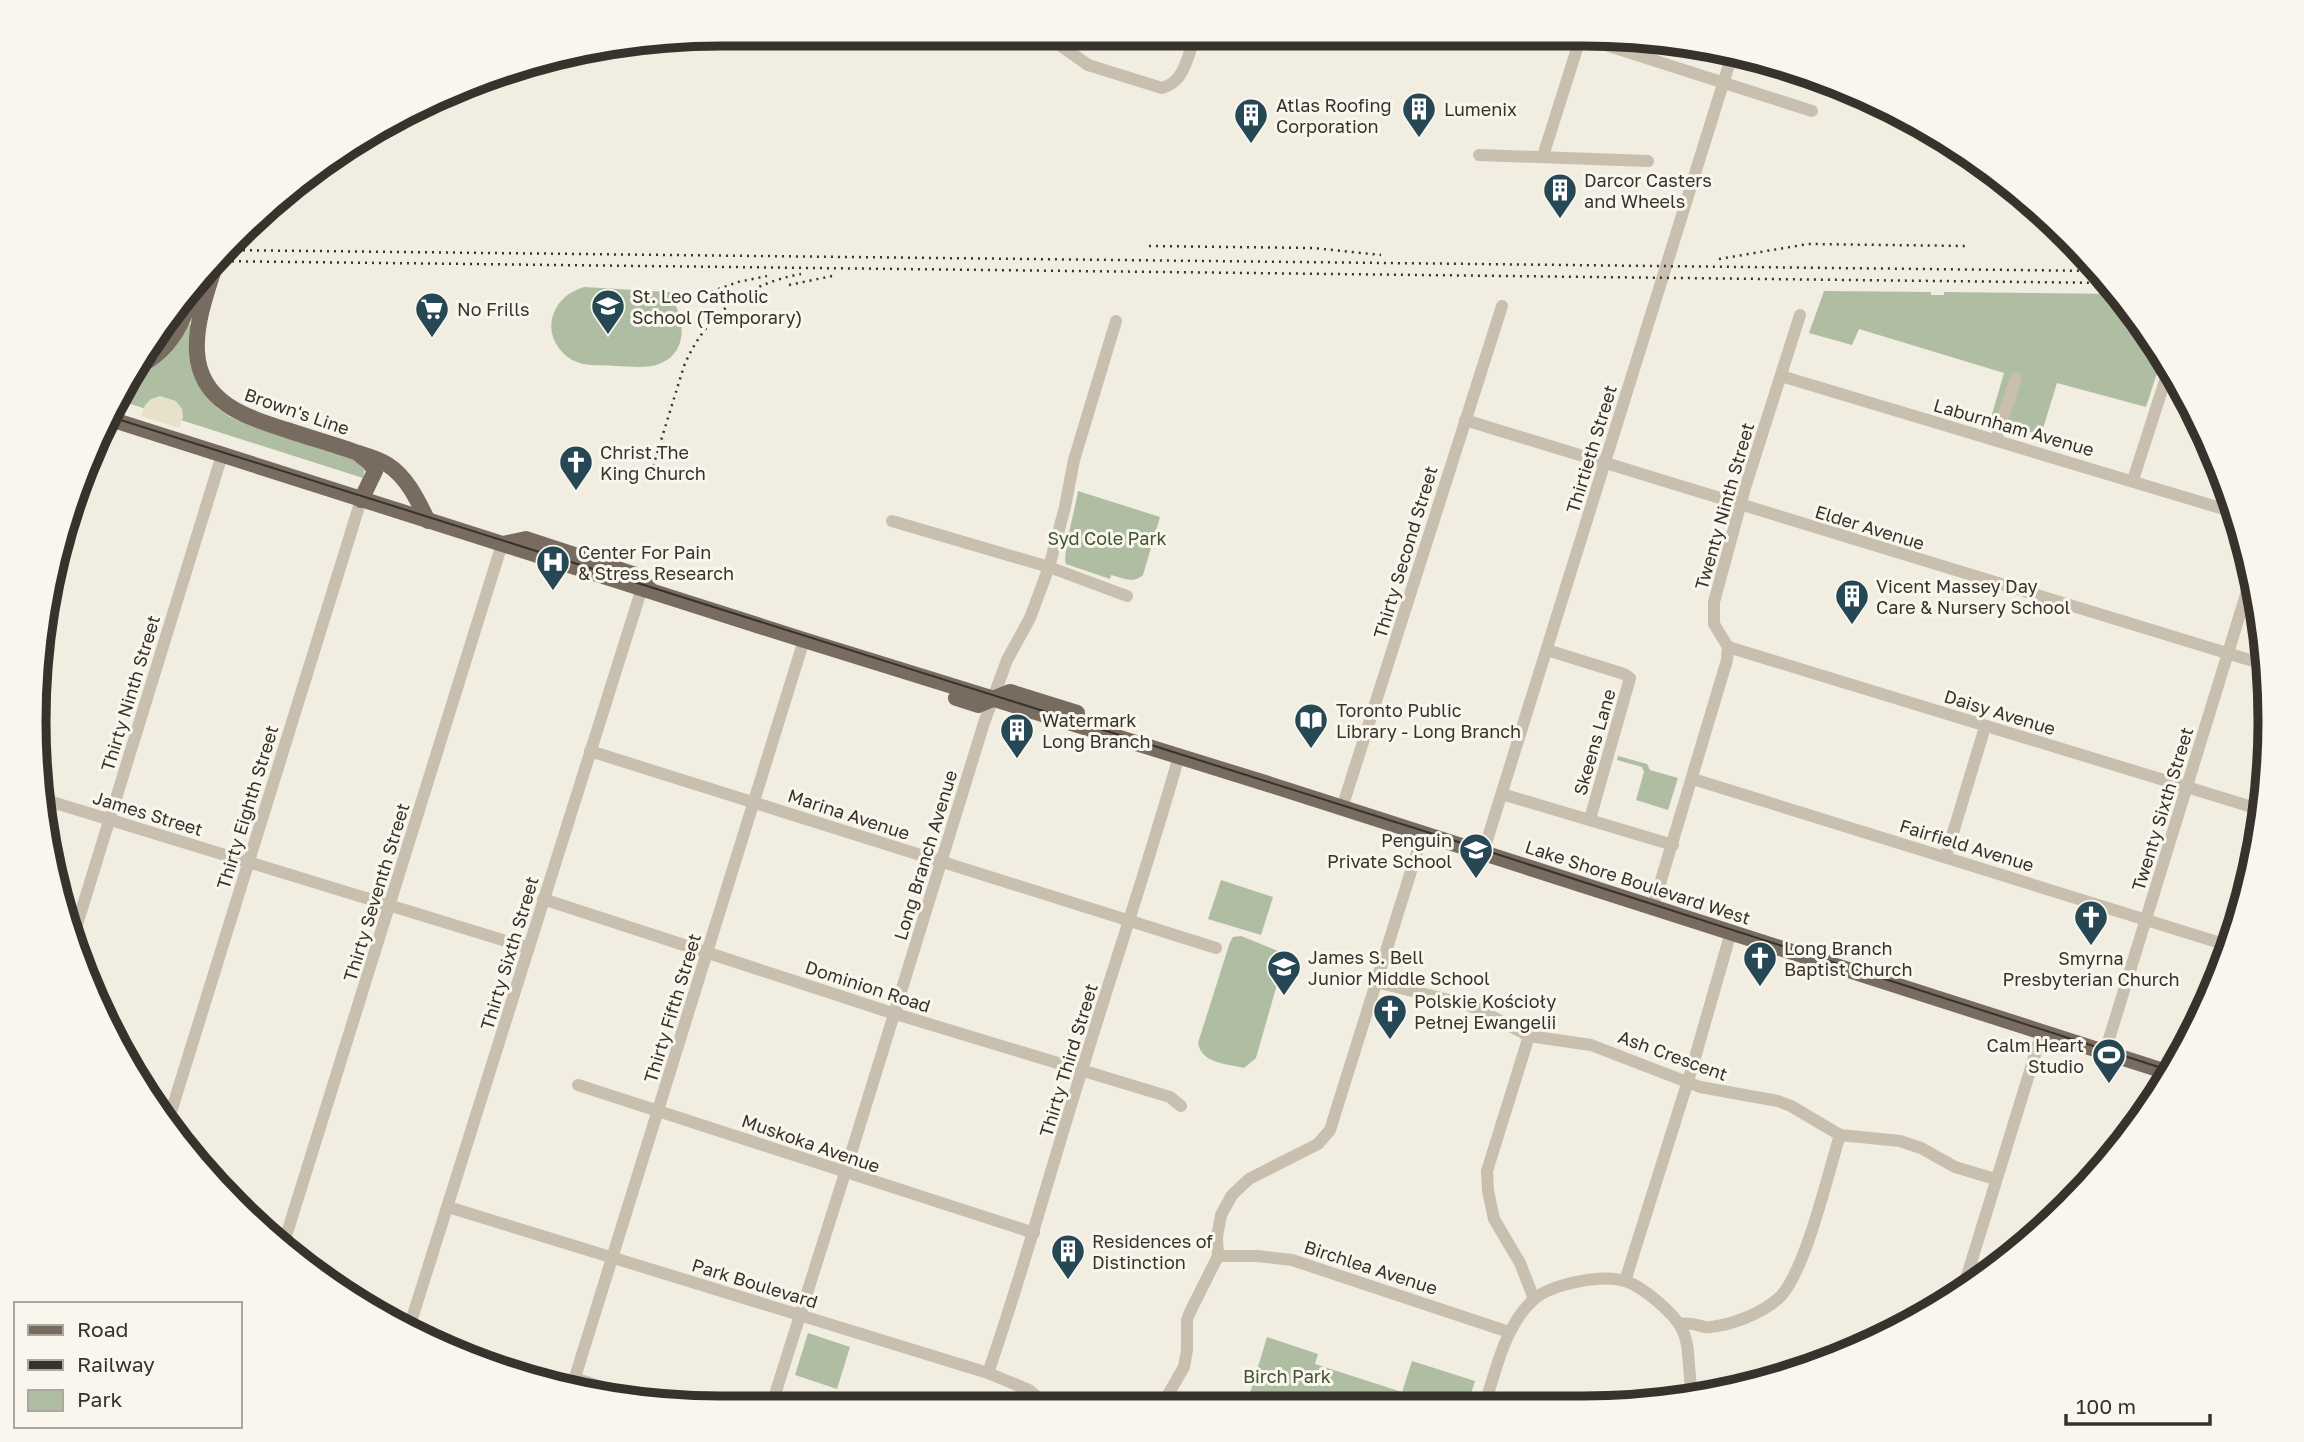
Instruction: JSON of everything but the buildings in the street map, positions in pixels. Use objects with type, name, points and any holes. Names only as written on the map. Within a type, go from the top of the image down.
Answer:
[{"type":"main road","name":"Brown's Line","points":[[201,290],[197,352],[200,367],[211,391],[230,409],[248,418],[353,451],[378,460],[395,470],[413,491],[428,521]]},
{"type":"main road","name":"Brown's Line","points":[[151,359],[170,343],[190,304]]},
{"type":"main road","name":"Lake Shore Boulevard West","points":[[116,421],[502,544]]},
{"type":"main road","name":"Brown's Line","points":[[353,451],[374,468],[373,480],[362,500]]},
{"type":"main road","name":"Lake Shore Boulevard West","points":[[383,506],[406,525],[486,550],[526,539],[633,574],[649,591],[881,663],[907,683],[978,705],[1010,692],[1077,713],[1094,730],[2161,1070]]},
{"type":"street","points":[[1061,46],[1088,65],[1162,88],[1173,85],[1179,77],[1191,46]]},
{"type":"street","points":[[1543,156],[1578,46]]},
{"type":"street","points":[[1611,47],[1812,111]]},
{"type":"street","name":"Thirtieth Street","points":[[1483,853],[1730,62]]},
{"type":"street","points":[[1479,155],[1648,161]]},
{"type":"street","name":"Thirty Second Street","points":[[1342,807],[1502,306]]},
{"type":"street","name":"Twenty Ninth Street","points":[[1728,647],[1714,624],[1714,602],[1740,504],[1800,315]]},
{"type":"street","name":"Long Branch Avenue","points":[[774,1396],[992,698],[1007,660],[1030,618],[1049,567],[1074,460],[1116,320]]},
{"type":"street","name":"Laburnham Avenue","points":[[1782,376],[2224,509]]},
{"type":"street","points":[[1997,441],[2016,378]]},
{"type":"street","points":[[2133,480],[2166,379]]},
{"type":"street","name":"Elder Avenue","points":[[1465,420],[2256,662]]},
{"type":"street","name":"Thirty Ninth Street","points":[[77,924],[222,455]]},
{"type":"street","name":"Thirty Eighth Street","points":[[171,1112],[362,500]]},
{"type":"street","points":[[892,521],[1049,567],[1127,596]]},
{"type":"street","name":"Thirty Seventh Street","points":[[286,1237],[502,544]]},
{"type":"street","name":"Thirty Sixth Street","points":[[411,1321],[590,751],[649,591]]},
{"type":"street","name":"Twenty Sixth Street","points":[[2105,1052],[2246,592]]},
{"type":"street","name":"Thirty Fifth Street","points":[[574,1380],[804,640]]},
{"type":"street","points":[[1653,907],[1693,779],[1727,660],[1728,647]]},
{"type":"street","name":"Daisy Avenue","points":[[1728,647],[2253,807]]},
{"type":"street","name":"Skeens Lane","points":[[1547,650],[1630,678],[1590,819]]},
{"type":"street","points":[[1946,856],[1986,727]]},
{"type":"street","name":"Marina Avenue","points":[[590,751],[1216,948]]},
{"type":"street","name":"Thirty Third Street","points":[[988,1373],[1034,1233],[1179,756]]},
{"type":"street","name":"Fairfield Avenue","points":[[1693,779],[2221,943]]},
{"type":"street","name":"Skeens Lane","points":[[1502,793],[1673,845]]},
{"type":"street","name":"James Street","points":[[50,800],[529,948]]},
{"type":"street","points":[[1167,1396],[1184,1367],[1187,1320],[1218,1256],[1218,1226],[1221,1214],[1232,1195],[1249,1179],[1318,1144],[1330,1130],[1423,833]]},
{"type":"street","name":"Dominion Road","points":[[544,899],[894,1013],[1170,1097],[1181,1106]]},
{"type":"street","points":[[1625,1281],[1731,932]]},
{"type":"street","name":"Ash Crescent","points":[[1376,982],[1469,1005],[1528,1035],[1591,1045],[1687,1082],[1721,1092],[1778,1101],[1840,1135],[1900,1141],[1921,1148],[1955,1167],[1995,1179]]},
{"type":"street","points":[[1966,1277],[2042,1032]]},
{"type":"street","points":[[1528,1035],[1487,1171],[1494,1219],[1520,1263],[1534,1299]]},
{"type":"street","name":"Muskoka Avenue","points":[[578,1085],[845,1174],[1034,1233]]},
{"type":"street","points":[[1679,1324],[1691,1322],[1707,1328],[1742,1319],[1765,1308],[1780,1296],[1793,1278],[1808,1240],[1840,1135]]},
{"type":"street","name":"Park Boulevard","points":[[448,1207],[988,1373],[1029,1390],[1036,1396]]},
{"type":"street","name":"Birchlea Avenue","points":[[1218,1256],[1292,1260],[1509,1332]]},
{"type":"street","points":[[1488,1396],[1509,1332],[1534,1299],[1576,1281],[1625,1281],[1662,1306],[1679,1324],[1687,1344],[1690,1388]]},
{"type":"street","points":[[1687,1344],[1698,1339],[1707,1328]]},
{"type":"green space","points":[[584,287],[685,293],[684,301],[673,301],[682,327],[675,353],[659,364],[643,367],[587,365],[568,357],[557,346],[551,323],[558,305],[565,297]]},
{"type":"green space","points":[[1824,291],[1931,292],[1931,295],[1944,295],[1944,292],[2106,294],[2159,368],[2146,407],[2057,383],[2041,435],[1990,421],[2004,373],[1859,329],[1852,345],[1809,333]]},
{"type":"green space","points":[[188,324],[193,325],[191,365],[208,399],[217,408],[253,427],[358,460],[365,468],[363,478],[126,402],[143,372],[171,352]]},
{"type":"green space","name":"Syd Cole Park","points":[[1078,491],[1160,517],[1143,575],[1139,578],[1132,580],[1111,575],[1110,579],[1066,564]]},
{"type":"green space","points":[[1618,756],[1647,764],[1650,770],[1678,778],[1668,810],[1636,800],[1644,772],[1642,767],[1617,760]]},
{"type":"green space","points":[[1221,880],[1273,897],[1261,935],[1208,919]]},
{"type":"green space","points":[[1241,936],[1283,953],[1284,960],[1256,1058],[1244,1068],[1209,1059],[1200,1050],[1198,1043],[1230,942],[1233,937]]},
{"type":"green space","points":[[808,1333],[850,1347],[837,1389],[795,1375]]},
{"type":"green space","name":"Birch Park","points":[[1267,1337],[1318,1354],[1315,1364],[1402,1392],[1412,1361],[1475,1381],[1470,1396],[1249,1396]]},
{"type":"shaded area","points":[[160,396],[176,401],[182,409],[183,417],[179,428],[141,416],[145,405]]},
{"type":"tram line","points":[[117,419],[1484,850],[2162,1068]]},
{"type":"railway","points":[[1719,259],[1808,244],[1967,246]]},
{"type":"railway","points":[[1149,246],[1313,248],[1381,255]]},
{"type":"railway","points":[[236,250],[2086,271]]},
{"type":"railway","points":[[226,261],[2097,283]]},
{"type":"railway","points":[[651,473],[684,366],[704,331],[730,304],[746,294],[763,285],[801,274]]},
{"type":"railway","points":[[789,285],[837,275]]},
{"type":"railway","points":[[705,294],[738,282],[767,276]]},
{"type":"place","name":"Lumenix","points":[[1419,139]]},
{"type":"place","name":"Atlas Roofing Corporation","points":[[1251,145]]},
{"type":"place","name":"Darcor Casters and Wheels","points":[[1560,220]]},
{"type":"place","name":"St. Leo Catholic School (Temporary)","points":[[608,336]]},
{"type":"place","name":"No Frills","points":[[432,339]]},
{"type":"place","name":"Christ The King Church","points":[[576,492]]},
{"type":"place","name":"Center For Pain & Stress Research","points":[[553,592]]},
{"type":"place","name":"Vicent Massey Day Care & Nursery School","points":[[1852,626]]},
{"type":"place","name":"Toronto Public Library - Long Branch","points":[[1311,750]]},
{"type":"place","name":"Watermark Long Branch","points":[[1017,760]]},
{"type":"place","name":"Penguin Private School","points":[[1476,880]]},
{"type":"place","name":"Smyrna Presbyterian Church","points":[[2091,947]]},
{"type":"place","name":"Long Branch Baptist Church","points":[[1760,988]]},
{"type":"place","name":"James S. Bell Junior Middle School","points":[[1284,997]]},
{"type":"place","name":"Polskie Kościoły Pełnej Ewangelii","points":[[1390,1041]]},
{"type":"place","name":"Calm Heart Studio","points":[[2109,1085]]},
{"type":"place","name":"Residences of Distinction","points":[[1068,1281]]}]
